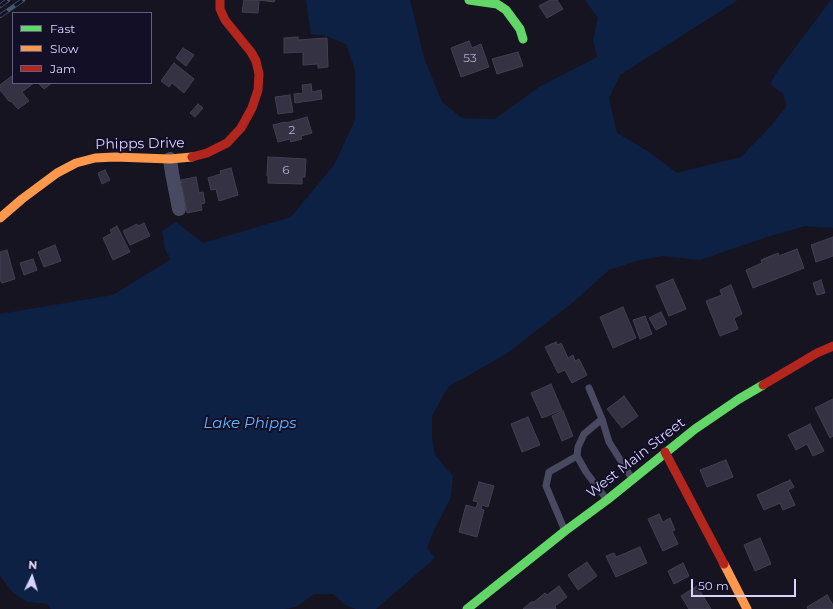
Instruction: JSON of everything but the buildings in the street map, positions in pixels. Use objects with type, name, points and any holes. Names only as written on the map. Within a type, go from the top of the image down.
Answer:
[{"type":"street","name":"Phipps Drive","points":[[0,218],[27,195],[57,173],[76,163],[95,158],[115,157],[170,159],[189,158],[207,153],[227,143],[241,128],[252,108],[258,90],[259,74],[256,61],[251,52],[225,20],[220,9],[220,0]]},
{"type":"street","points":[[469,0],[497,4],[506,10],[520,29],[523,39]]},
{"type":"street","points":[[170,159],[179,209]]},
{"type":"street","name":"West Main Street","points":[[475,607],[565,531],[607,500],[695,429],[739,399],[817,353],[833,346]]},
{"type":"street","points":[[665,452],[747,609]]},
{"type":"lane","points":[[589,388],[602,419],[609,442],[632,479]]},
{"type":"lane","points":[[602,419],[584,434],[578,447],[577,456],[586,472],[607,500]]},
{"type":"lane","points":[[565,531],[546,486],[549,472],[577,456]]},
{"type":"water","name":"Lake Phipps","points":[[306,0],[410,0],[424,58],[442,102],[462,118],[495,119],[539,87],[597,57],[593,40],[598,18],[585,0],[738,0],[620,75],[609,98],[617,133],[649,152],[677,173],[741,157],[770,127],[787,106],[783,94],[770,84],[779,69],[831,0],[833,0],[833,228],[805,226],[767,237],[700,260],[663,256],[640,260],[609,270],[571,304],[506,354],[448,387],[432,416],[432,438],[435,455],[453,476],[451,497],[434,530],[427,548],[435,558],[376,609],[356,609],[345,605],[334,594],[314,594],[296,607],[285,609],[51,609],[47,604],[28,602],[13,593],[0,576],[0,314],[113,295],[171,259],[165,250],[162,231],[176,222],[203,243],[291,217],[334,165],[355,120],[355,70],[346,44],[326,36],[311,34]]},
{"type":"railway","points":[[0,6],[8,0]]},
{"type":"railway","points":[[0,16],[23,0]]},
{"type":"traffic: fast","points":[[469,0],[497,4],[506,10],[520,29],[523,39]]},
{"type":"traffic: fast","points":[[467,609],[695,429],[739,399],[763,385]]},
{"type":"traffic: slow","points":[[0,218],[22,199],[57,173],[76,163],[95,158],[115,157],[170,159],[192,157]]},
{"type":"traffic: slow","points":[[724,564],[747,609]]},
{"type":"traffic: jam","points":[[192,157],[207,153],[227,143],[241,128],[252,108],[258,90],[259,74],[256,61],[251,52],[225,20],[220,9],[220,0]]},
{"type":"traffic: jam","points":[[763,385],[817,353],[833,346]]},
{"type":"traffic: jam","points":[[665,452],[724,564]]}]
